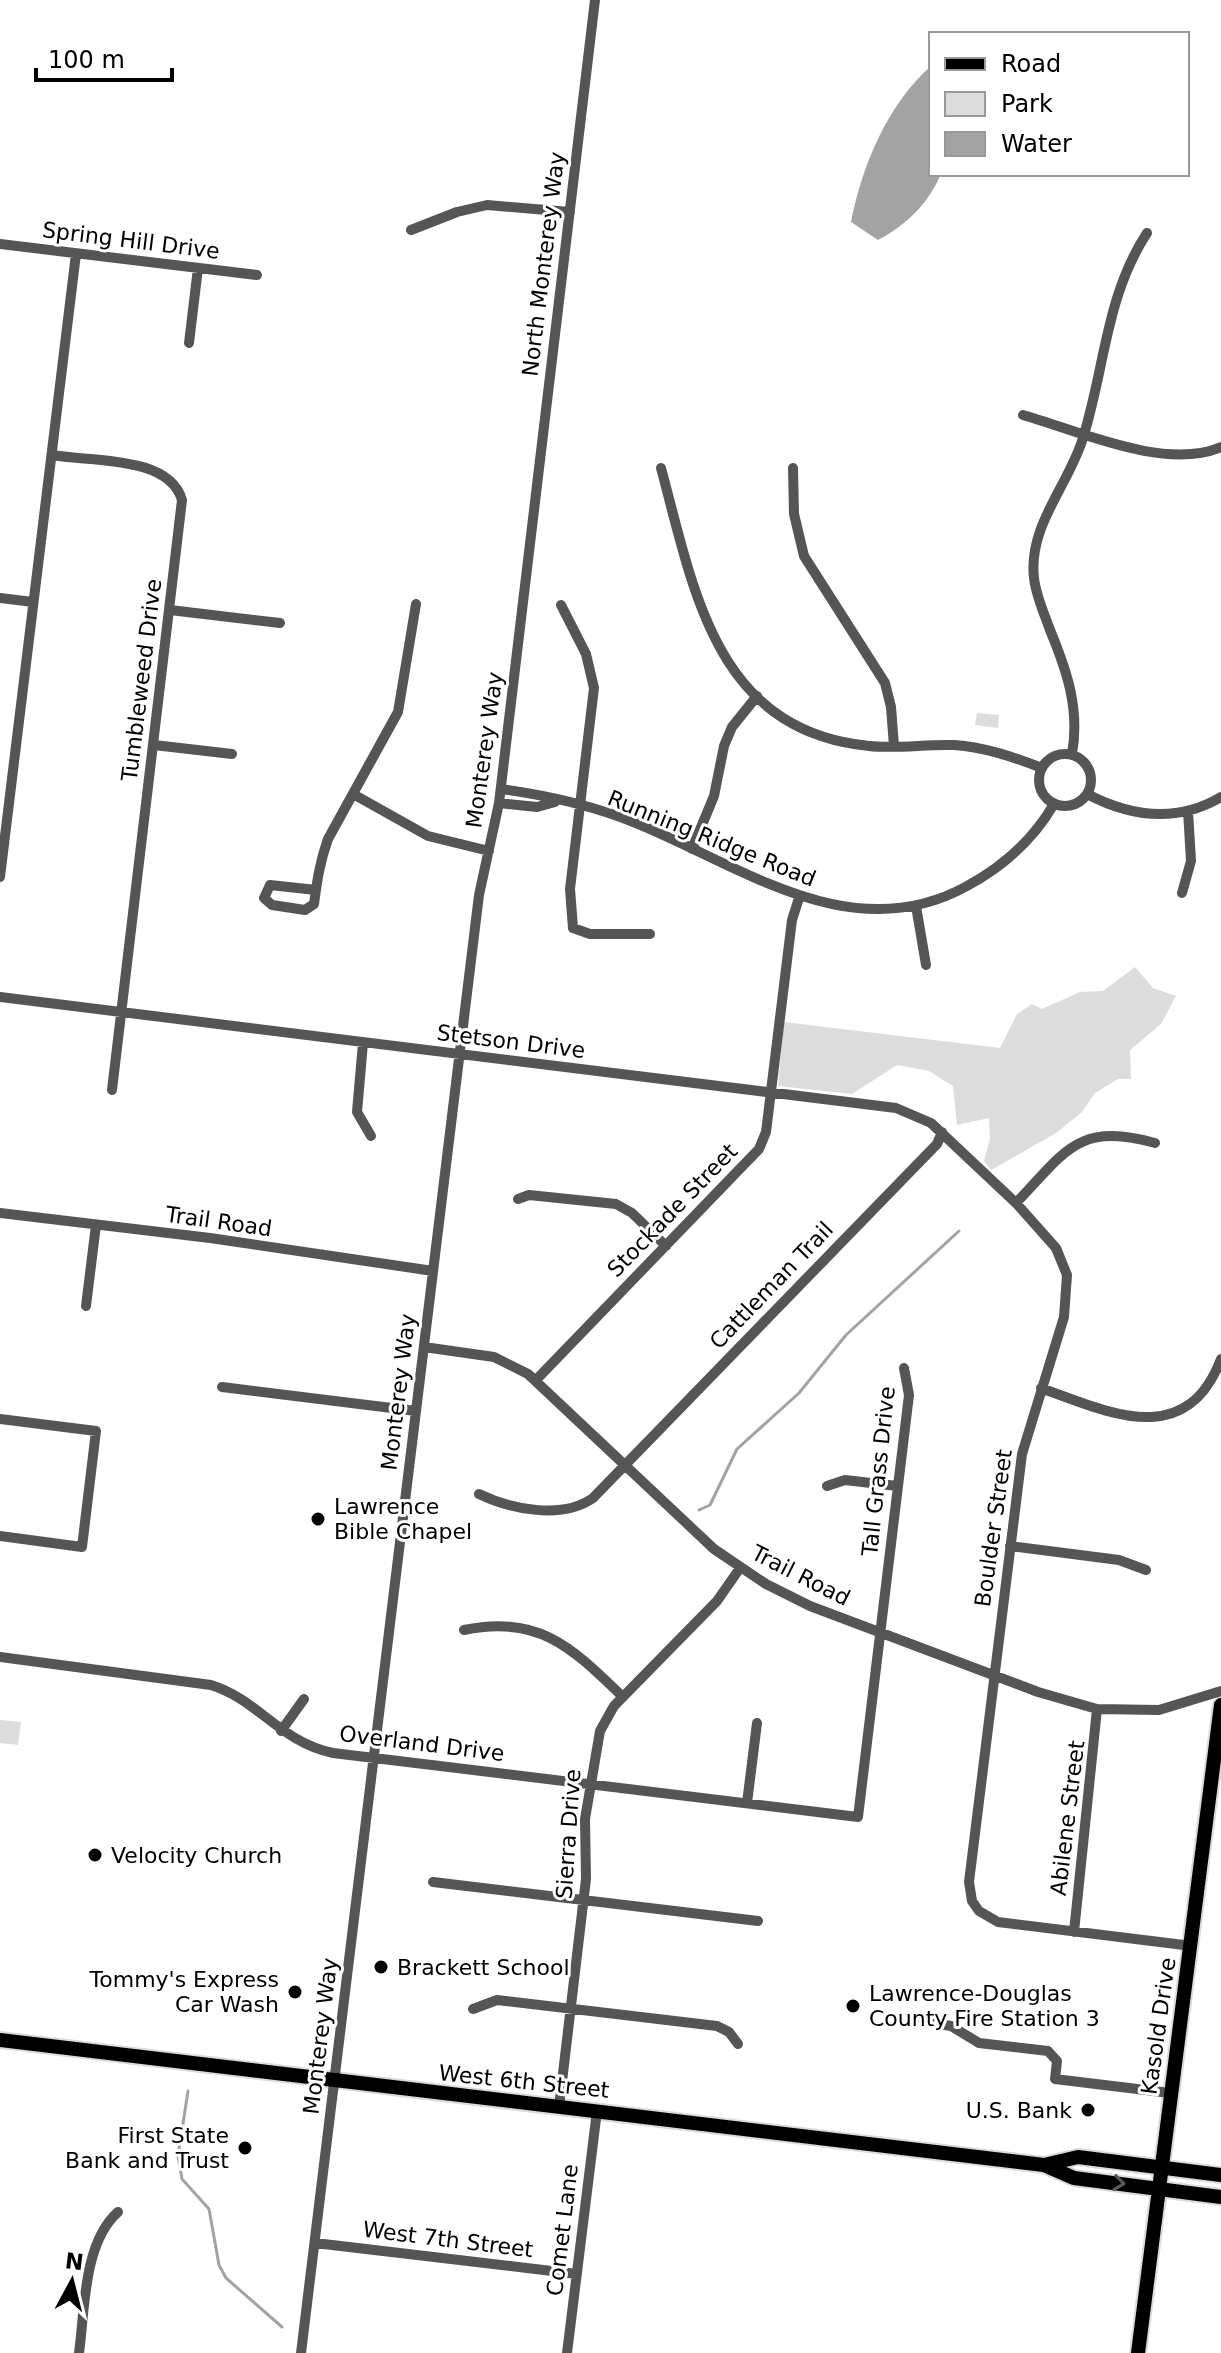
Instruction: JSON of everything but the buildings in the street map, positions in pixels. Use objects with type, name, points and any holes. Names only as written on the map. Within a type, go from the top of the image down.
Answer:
[{"type":"main road","name":"Kasold Drive","points":[[1138,2353],[1221,1705]]},
{"type":"main road","name":"West 6th Street","points":[[0,2040],[1044,2165],[1074,2178],[1221,2197]]},
{"type":"main road","name":"West 6th Street","points":[[1044,2165],[1078,2157],[1221,2175]]},
{"type":"street","name":"North Monterey Way","points":[[531,533],[595,0]]},
{"type":"street","points":[[411,230],[457,212],[487,205],[570,212]]},
{"type":"street","points":[[1072,754],[1075,719],[1070,683],[1037,595],[1033,565],[1042,523],[1072,468],[1084,433],[1111,311],[1131,257],[1147,233]]},
{"type":"street","name":"Spring Hill Drive","points":[[0,244],[257,275]]},
{"type":"street","points":[[0,877],[76,254]]},
{"type":"street","points":[[189,343],[198,268]]},
{"type":"street","points":[[1023,415],[1169,456],[1196,455],[1221,447]]},
{"type":"street","name":"Tumbleweed Drive","points":[[52,455],[147,467],[166,476],[176,486],[182,514],[112,1090]]},
{"type":"street","points":[[661,468],[709,631],[729,666],[757,696],[801,727],[851,744],[978,748],[1042,768]]},
{"type":"street","points":[[793,468],[795,526],[804,556],[885,683],[891,707],[894,746]]},
{"type":"street","name":"Monterey Way","points":[[301,2353],[479,895],[499,803],[531,533]]},
{"type":"street","points":[[0,598],[33,602]]},
{"type":"street","points":[[316,890],[270,885],[264,898],[272,905],[305,910],[314,904],[324,850],[398,712],[416,604]]},
{"type":"street","points":[[561,605],[586,654],[594,688],[570,889],[573,928],[590,934],[650,934]]},
{"type":"street","points":[[170,610],[280,623]]},
{"type":"street","points":[[692,849],[714,796],[724,746],[732,727],[757,696]]},
{"type":"street","points":[[154,745],[232,754]]},
{"type":"street","points":[[1072,754],[1090,771],[1087,794],[1076,804],[1054,804],[1042,792],[1042,768],[1055,756],[1072,754]]},
{"type":"street","name":"Running Ridge Road","points":[[501,789],[540,794],[555,802],[634,822],[799,898],[865,911],[916,906],[950,896],[994,872],[1027,843],[1054,804]]},
{"type":"street","points":[[353,794],[428,836],[489,851]]},
{"type":"street","points":[[1087,794],[1133,812],[1163,815],[1188,811],[1221,797]]},
{"type":"street","name":"Running Ridge Road","points":[[499,803],[537,807],[555,802]]},
{"type":"street","points":[[1182,893],[1191,861],[1188,811]]},
{"type":"street","name":"Stockade Street","points":[[536,1380],[759,1149],[766,1132],[792,920],[799,898]]},
{"type":"street","points":[[916,906],[926,965]]},
{"type":"street","name":"Stetson Drive","points":[[0,997],[896,1108],[923,1117],[992,1181]]},
{"type":"street","points":[[363,1043],[356,1103],[360,1121],[371,1136]]},
{"type":"street","name":"Cattleman Trail","points":[[479,1494],[499,1504],[567,1510],[593,1498],[937,1144],[942,1132]]},
{"type":"street","points":[[1016,1203],[1082,1140],[1110,1134],[1155,1143]]},
{"type":"street","name":"Boulder Street","points":[[992,1181],[1056,1248],[1067,1275],[1064,1317],[1022,1454],[969,1882],[972,1901],[979,1911],[998,1922],[1074,1932]]},
{"type":"street","points":[[518,1199],[529,1195],[616,1204],[632,1213],[666,1246]]},
{"type":"street","name":"Trail Road","points":[[0,1213],[210,1238],[433,1271]]},
{"type":"street","points":[[86,1306],[96,1225]]},
{"type":"street","name":"Trail Road","points":[[424,1347],[494,1357],[536,1380],[714,1549],[740,1568],[797,1600],[881,1635],[1097,1709],[1159,1710],[1221,1691]]},
{"type":"street","points":[[1041,1388],[1116,1415],[1158,1417],[1179,1411],[1190,1403],[1209,1382],[1221,1359]]},
{"type":"street","name":"Tall Grass Drive","points":[[858,1817],[909,1395],[904,1368]]},
{"type":"street","points":[[222,1387],[416,1411]]},
{"type":"street","points":[[0,1419],[96,1431],[82,1547],[0,1536]]},
{"type":"street","points":[[827,1486],[845,1480],[897,1486]]},
{"type":"street","points":[[1010,1546],[1119,1560],[1146,1570]]},
{"type":"street","name":"Sierra Drive","points":[[559,2107],[584,1900],[585,1819],[600,1731],[623,1697],[717,1601],[740,1568]]},
{"type":"street","points":[[464,1630],[496,1628],[535,1632],[558,1639],[623,1697]]},
{"type":"street","name":"Overland Drive","points":[[0,1657],[211,1685],[242,1698],[281,1731],[318,1750],[858,1817]]},
{"type":"street","points":[[281,1731],[304,1699]]},
{"type":"street","name":"Abilene Street","points":[[1074,1932],[1097,1709]]},
{"type":"street","points":[[747,1803],[757,1723]]},
{"type":"street","points":[[433,1882],[758,1921]]},
{"type":"street","points":[[1074,1932],[1192,1946]]},
{"type":"street","points":[[473,2009],[497,2000],[717,2026],[729,2032],[738,2044]]},
{"type":"street","points":[[920,2021],[951,2026],[979,2043],[1048,2051],[1057,2061],[1055,2079],[1170,2093]]},
{"type":"street","name":"Comet Lane","points":[[567,2353],[597,2111]]},
{"type":"street","points":[[79,2353],[94,2258],[104,2227],[118,2212]]},
{"type":"street","name":"West 7th Street","points":[[315,2243],[577,2274]]},
{"type":"green space","points":[[977,713],[999,715],[998,728],[975,725]]},
{"type":"green space","points":[[1135,967],[1153,988],[1176,996],[1161,1024],[1130,1050],[1131,1079],[1118,1079],[1095,1093],[1082,1112],[1056,1133],[991,1170],[984,1161],[990,1139],[989,1118],[957,1125],[953,1086],[929,1071],[897,1065],[852,1094],[778,1086],[784,1022],[1000,1048],[1017,1014],[1032,1004],[1042,1009],[1080,992],[1103,991]]},
{"type":"green space","points":[[0,1720],[21,1722],[18,1745],[0,1743]]},
{"type":"water","points":[[929,68],[929,176],[940,176],[915,213],[878,240],[851,222],[862,179],[879,138],[901,99]]},
{"type":"waterway","points":[[699,1510],[710,1505],[737,1449],[799,1393],[846,1335],[959,1231]]},
{"type":"waterway","points":[[188,2091],[178,2156],[182,2179],[209,2209],[219,2265],[226,2278],[282,2327]]},
{"type":"place","name":"Lawrence Bible Chapel","points":[[318,1519]]},
{"type":"place","name":"Velocity Church","points":[[95,1855]]},
{"type":"place","name":"Brackett School","points":[[381,1967]]},
{"type":"place","name":"Tommy's Express Car Wash","points":[[295,1992]]},
{"type":"place","name":"Lawrence-Douglas County Fire Station 3","points":[[853,2006]]},
{"type":"place","name":"U.S. Bank","points":[[1088,2110]]},
{"type":"place","name":"First State Bank and Trust","points":[[245,2148]]}]
